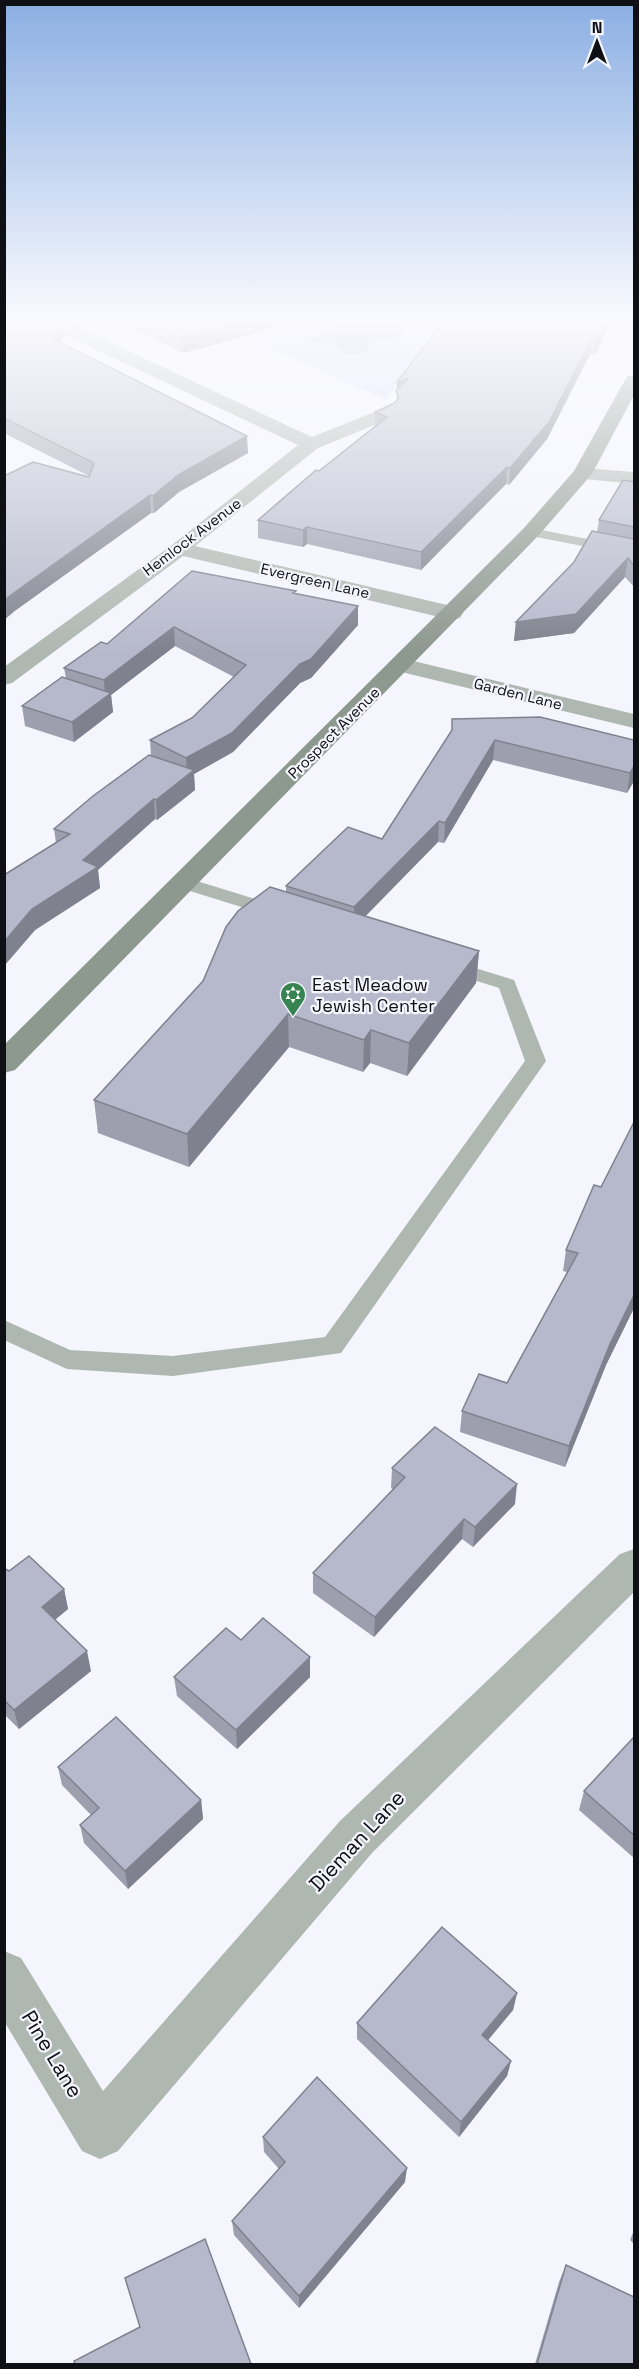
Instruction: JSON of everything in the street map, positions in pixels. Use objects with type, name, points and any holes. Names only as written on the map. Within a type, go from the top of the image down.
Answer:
[{"type":"street","points":[[287,433],[311,444]]},
{"type":"street","name":"Hemlock Avenue","points":[[4,678],[179,549],[311,444],[339,433]]},
{"type":"street","name":"Prospect Avenue","points":[[4,1063],[531,532],[582,474],[605,433]]},
{"type":"street","points":[[582,474],[634,478]]},
{"type":"street","name":"Evergreen Lane","points":[[179,549],[452,613]]},
{"type":"street","name":"Garden Lane","points":[[401,665],[634,721]]},
{"type":"street","name":"Dieman Lane","points":[[99,2133],[356,1837],[634,1566]]},
{"type":"street","name":"Pine Lane","points":[[4,1975],[99,2133]]},
{"type":"lane","points":[[531,532],[634,552]]},
{"type":"lane","points":[[184,883],[296,918]]},
{"type":"lane","points":[[4,1329],[67,1359],[173,1366],[332,1346],[536,1061],[507,984],[429,960]]},
{"type":"building","points":[[33,433],[240,433],[247,436],[178,475],[153,496],[150,495],[4,600],[4,476],[33,462],[89,477],[94,463]]},
{"type":"building","points":[[367,433],[540,433],[510,468],[507,467],[421,552],[307,527],[303,530],[258,520],[316,470],[319,471]]},
{"type":"building","points":[[623,480],[634,482],[634,527],[599,520]]},
{"type":"building","points":[[592,531],[634,539],[634,566],[628,558],[576,614],[516,622],[574,562]]},
{"type":"building","points":[[192,571],[296,591],[293,593],[358,606],[311,659],[300,664],[232,733],[186,758],[150,740],[192,718],[246,665],[174,627],[104,680],[64,668],[101,642],[107,644]]},
{"type":"building","points":[[62,677],[111,693],[72,722],[22,706]]},
{"type":"building","points":[[540,717],[634,740],[634,766],[630,773],[495,740],[445,823],[439,821],[354,907],[286,886],[348,827],[382,839],[452,730],[452,719]]},
{"type":"building","points":[[149,755],[194,770],[156,800],[154,799],[83,860],[98,867],[32,909],[4,942],[4,875],[70,834],[54,829],[93,796]]},
{"type":"building","points":[[270,887],[479,951],[409,1043],[371,1030],[364,1040],[288,1014],[187,1134],[94,1100],[203,981],[226,927],[238,911]]},
{"type":"building","points":[[634,1122],[634,1295],[610,1344],[569,1446],[462,1411],[479,1374],[507,1383],[578,1253],[566,1250],[594,1185],[601,1187]]},
{"type":"building","points":[[435,1427],[517,1484],[475,1527],[464,1519],[375,1617],[313,1573],[405,1477],[392,1468]]},
{"type":"building","points":[[29,1556],[64,1589],[42,1607],[87,1651],[14,1710],[4,1700],[4,1568],[9,1571]]},
{"type":"building","points":[[263,1618],[310,1657],[236,1730],[174,1677],[226,1628],[241,1640]]},
{"type":"building","points":[[116,1717],[201,1800],[125,1871],[80,1825],[99,1808],[58,1767]]},
{"type":"building","points":[[634,1737],[634,1835],[584,1791]]},
{"type":"building","points":[[442,1927],[517,1993],[482,2035],[511,2061],[461,2122],[357,2023]]},
{"type":"building","points":[[317,2077],[407,2168],[299,2296],[232,2221],[285,2162],[263,2137]]},
{"type":"building","points":[[205,2239],[251,2364],[75,2364],[74,2361],[140,2327],[125,2278]]},
{"type":"building","points":[[566,2265],[634,2297],[634,2364],[537,2364]]},
{"type":"place","name":"East Meadow Jewish Center","points":[[293,1018]]}]
